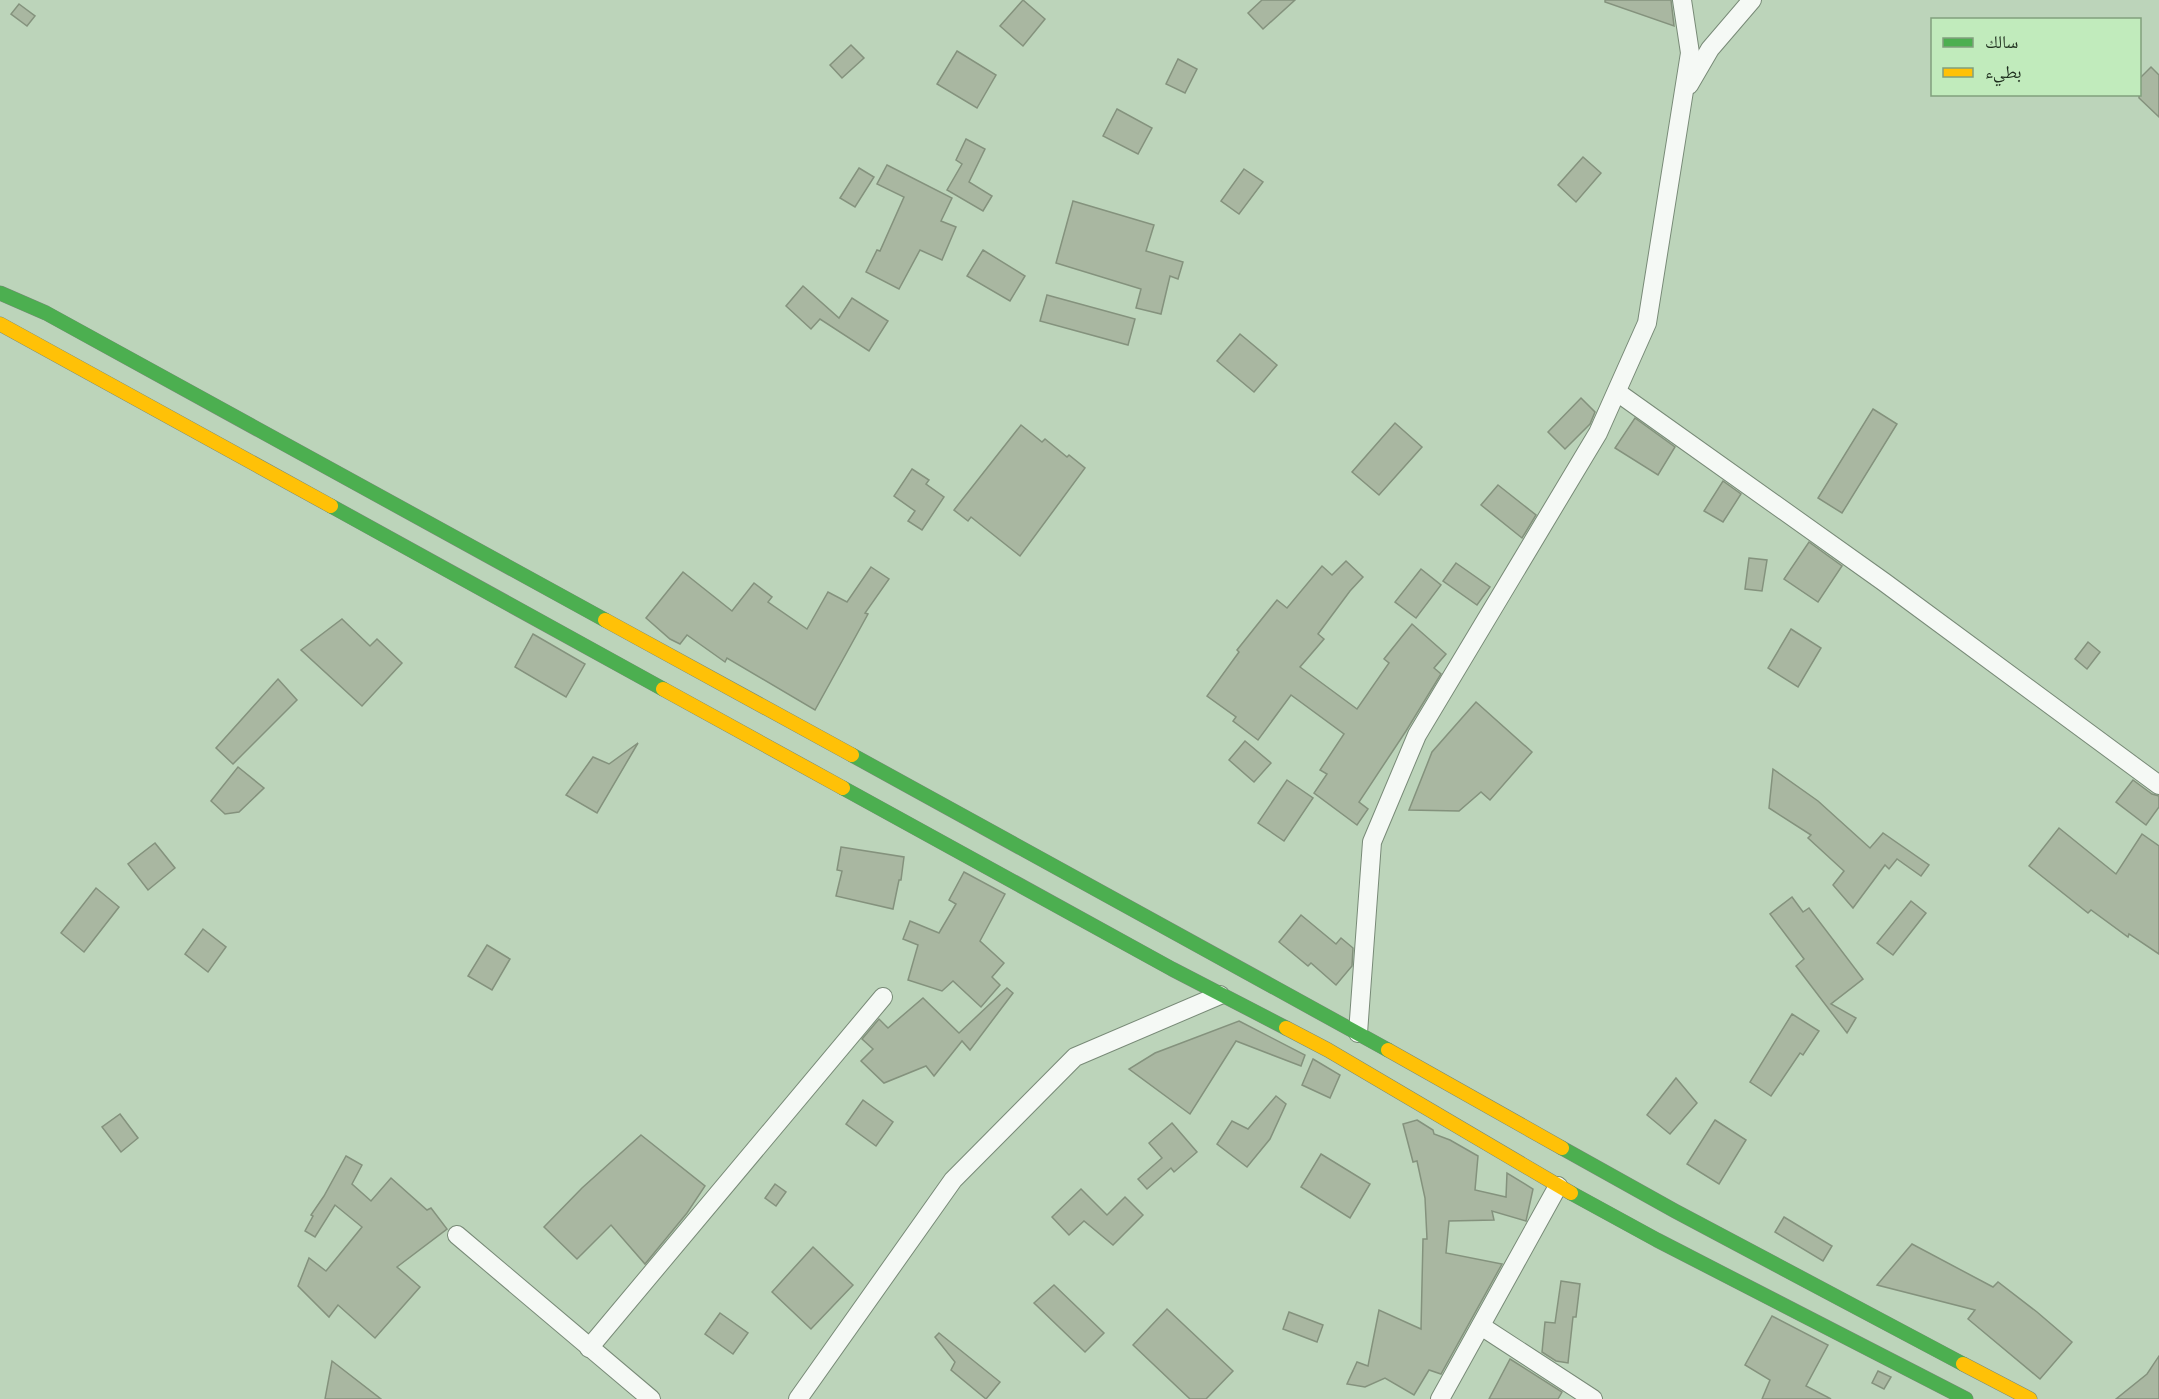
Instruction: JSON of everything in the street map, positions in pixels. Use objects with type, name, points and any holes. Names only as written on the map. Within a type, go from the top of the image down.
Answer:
[{"type":"main road","points":[[0,292],[46,313],[1179,954],[1220,995],[1328,1050],[1558,1186],[1666,1226],[2030,1399]]},
{"type":"main road","points":[[0,324],[1179,954],[1358,1033],[1666,1226],[1966,1399]]},
{"type":"street","points":[[1358,1033],[1372,842],[1417,735],[1598,433],[1647,323],[1690,53],[1682,0]]},
{"type":"street","points":[[1683,94],[1710,49],[1752,0]]},
{"type":"street","points":[[1617,392],[1884,582],[2159,786]]},
{"type":"street","points":[[798,1399],[952,1180],[1075,1057],[1220,995]]},
{"type":"street","points":[[589,1348],[883,997]]},
{"type":"street","points":[[1440,1399],[1558,1186]]},
{"type":"street","points":[[457,1235],[651,1399]]},
{"type":"street","points":[[1481,1326],[1593,1399]]},
{"type":"building","points":[[1023,0],[1045,19],[1023,46],[1000,26]]},
{"type":"building","points":[[1262,0],[1295,0],[1263,29],[1248,13]]},
{"type":"building","points":[[1605,0],[1671,0],[1674,26],[1605,2]]},
{"type":"building","points":[[19,4],[35,16],[27,26],[11,14]]},
{"type":"building","points":[[851,45],[864,58],[842,78],[830,65]]},
{"type":"building","points":[[957,51],[996,75],[977,108],[937,84]]},
{"type":"building","points":[[1178,59],[1197,69],[1185,93],[1166,84]]},
{"type":"building","points":[[2151,67],[2159,75],[2159,117],[2139,98],[2141,96],[2141,77]]},
{"type":"building","points":[[1117,109],[1152,128],[1138,154],[1103,136]]},
{"type":"building","points":[[966,139],[985,149],[969,182],[992,196],[983,211],[947,190],[962,164],[956,160]]},
{"type":"building","points":[[1583,157],[1601,173],[1576,202],[1558,185]]},
{"type":"building","points":[[887,165],[952,198],[941,221],[956,227],[942,260],[920,250],[899,289],[866,272],[877,250],[880,251],[904,197],[877,184]]},
{"type":"building","points":[[859,168],[874,177],[855,207],[840,198]]},
{"type":"building","points":[[1244,169],[1263,182],[1239,214],[1221,201]]},
{"type":"building","points":[[1073,201],[1154,225],[1146,251],[1183,262],[1178,279],[1170,276],[1161,314],[1136,308],[1141,289],[1056,263]]},
{"type":"building","points":[[983,250],[1025,276],[1010,301],[967,276]]},
{"type":"building","points":[[803,286],[839,318],[852,298],[888,321],[869,351],[820,319],[811,329],[786,306]]},
{"type":"building","points":[[1047,295],[1135,319],[1128,345],[1040,321]]},
{"type":"building","points":[[1240,334],[1277,365],[1254,392],[1217,361]]},
{"type":"building","points":[[1581,398],[1595,412],[1590,424],[1565,449],[1548,432]]},
{"type":"building","points":[[1873,409],[1897,424],[1842,513],[1818,498]]},
{"type":"building","points":[[1635,418],[1675,447],[1658,475],[1615,448]]},
{"type":"building","points":[[1395,423],[1422,447],[1379,495],[1352,472]]},
{"type":"building","points":[[1021,425],[1042,442],[1045,439],[1085,468],[1020,556],[971,517],[968,521],[954,510]]},
{"type":"building","points":[[912,469],[929,480],[926,484],[944,497],[922,530],[908,521],[915,511],[894,496]]},
{"type":"building","points":[[1723,481],[1741,494],[1723,522],[1704,511]]},
{"type":"building","points":[[1498,485],[1536,515],[1522,538],[1481,505]]},
{"type":"building","points":[[1809,542],[1842,566],[1818,602],[1784,579]]},
{"type":"building","points":[[1749,558],[1767,560],[1762,591],[1745,589]]},
{"type":"building","points":[[1346,561],[1363,577],[1318,634],[1324,639],[1300,667],[1357,709],[1389,663],[1384,659],[1412,624],[1446,654],[1434,668],[1441,674],[1359,802],[1368,809],[1357,825],[1314,793],[1327,774],[1320,770],[1344,734],[1291,695],[1258,740],[1233,721],[1236,717],[1207,696],[1239,652],[1237,650],[1277,600],[1287,608],[1322,566],[1332,575]]},
{"type":"building","points":[[1456,563],[1490,587],[1477,605],[1443,581]]},
{"type":"building","points":[[871,567],[889,579],[865,613],[868,614],[815,710],[727,658],[725,662],[687,635],[680,644],[670,639],[646,618],[683,572],[732,611],[754,583],[772,597],[768,602],[807,629],[828,592],[847,602]]},
{"type":"building","points":[[1421,569],[1441,585],[1416,618],[1395,602]]},
{"type":"building","points":[[342,619],[370,646],[377,639],[402,663],[362,706],[301,650]]},
{"type":"building","points":[[1791,629],[1821,648],[1798,687],[1768,668]]},
{"type":"building","points":[[533,634],[585,664],[566,697],[515,667]]},
{"type":"building","points":[[2088,642],[2100,652],[2087,669],[2075,659]]},
{"type":"building","points":[[278,679],[297,700],[233,764],[216,748]]},
{"type":"building","points":[[1476,702],[1532,752],[1490,800],[1481,792],[1459,811],[1409,810],[1432,752]]},
{"type":"building","points":[[1245,741],[1271,763],[1254,782],[1229,760]]},
{"type":"building","points":[[638,743],[597,813],[566,795],[593,757],[609,764]]},
{"type":"building","points":[[238,767],[264,788],[239,812],[225,814],[211,801]]},
{"type":"building","points":[[1773,769],[1818,801],[1870,848],[1883,833],[1929,865],[1921,876],[1897,859],[1889,869],[1885,865],[1853,908],[1833,885],[1844,871],[1808,838],[1811,835],[1769,808]]},
{"type":"building","points":[[1287,780],[1313,798],[1284,841],[1258,823]]},
{"type":"building","points":[[2133,780],[2152,794],[2159,796],[2159,807],[2146,825],[2116,802]]},
{"type":"building","points":[[2059,828],[2116,874],[2142,834],[2159,846],[2159,954],[2129,934],[2128,937],[2091,910],[2088,913],[2029,866]]},
{"type":"building","points":[[155,843],[175,868],[148,890],[128,864]]},
{"type":"building","points":[[841,847],[904,857],[901,880],[899,880],[893,909],[836,896],[842,871],[837,870]]},
{"type":"building","points":[[964,872],[1005,894],[980,941],[1004,963],[992,977],[1000,985],[981,1007],[953,981],[942,991],[908,980],[918,945],[903,939],[910,921],[939,933],[956,904],[949,900]]},
{"type":"building","points":[[96,888],[119,907],[84,952],[61,933]]},
{"type":"building","points":[[1792,897],[1803,912],[1809,908],[1863,979],[1831,1004],[1856,1018],[1847,1033],[1796,966],[1804,959],[1770,914]]},
{"type":"building","points":[[1911,901],[1926,913],[1893,955],[1877,943]]},
{"type":"building","points":[[1301,915],[1336,944],[1341,938],[1353,948],[1352,966],[1336,985],[1311,963],[1308,966],[1279,942]]},
{"type":"building","points":[[203,929],[226,947],[208,972],[185,954]]},
{"type":"building","points":[[487,945],[510,959],[492,990],[468,976]]},
{"type":"building","points":[[1007,988],[1013,993],[970,1050],[962,1041],[934,1076],[926,1066],[884,1083],[861,1061],[873,1049],[862,1039],[879,1019],[888,1028],[923,998],[959,1033]]},
{"type":"building","points":[[1792,1014],[1819,1031],[1803,1055],[1800,1053],[1771,1096],[1750,1082]]},
{"type":"building","points":[[1239,1021],[1305,1055],[1301,1066],[1236,1041],[1190,1114],[1129,1069],[1155,1053]]},
{"type":"building","points":[[1313,1059],[1340,1075],[1330,1098],[1302,1085]]},
{"type":"building","points":[[1676,1078],[1697,1103],[1670,1134],[1647,1115]]},
{"type":"building","points":[[1276,1096],[1286,1104],[1270,1139],[1247,1167],[1217,1144],[1232,1121],[1248,1129]]},
{"type":"building","points":[[863,1100],[893,1122],[876,1146],[846,1124]]},
{"type":"building","points":[[120,1114],[138,1138],[121,1152],[102,1127]]},
{"type":"building","points":[[1417,1120],[1433,1130],[1434,1134],[1478,1156],[1475,1190],[1506,1197],[1507,1173],[1533,1189],[1526,1221],[1492,1211],[1494,1220],[1449,1221],[1446,1253],[1502,1264],[1441,1374],[1429,1370],[1414,1395],[1385,1378],[1365,1387],[1347,1384],[1357,1362],[1368,1366],[1379,1310],[1421,1329],[1423,1239],[1427,1239],[1425,1198],[1417,1161],[1413,1162],[1403,1124]]},
{"type":"building","points":[[1715,1120],[1746,1140],[1719,1184],[1687,1164]]},
{"type":"building","points":[[1172,1123],[1197,1152],[1174,1172],[1171,1168],[1147,1189],[1138,1179],[1162,1158],[1149,1143]]},
{"type":"building","points":[[641,1135],[705,1186],[687,1213],[645,1264],[611,1225],[577,1259],[544,1227],[582,1188]]},
{"type":"building","points":[[1321,1154],[1370,1184],[1350,1218],[1301,1187]]},
{"type":"building","points":[[346,1156],[362,1165],[352,1184],[371,1201],[391,1178],[427,1210],[431,1208],[447,1229],[397,1267],[420,1287],[375,1338],[338,1305],[329,1317],[298,1286],[309,1258],[326,1271],[362,1227],[335,1205],[315,1237],[305,1231],[313,1216],[311,1215]]},
{"type":"building","points":[[775,1184],[786,1192],[776,1206],[765,1198]]},
{"type":"building","points":[[1081,1189],[1107,1215],[1125,1197],[1143,1215],[1113,1245],[1084,1221],[1069,1235],[1052,1217]]},
{"type":"building","points":[[1784,1217],[1832,1246],[1823,1261],[1775,1232]]},
{"type":"building","points":[[1912,1244],[1993,1287],[1998,1282],[2072,1342],[2040,1379],[1968,1319],[1975,1310],[1877,1285]]},
{"type":"building","points":[[813,1247],[853,1285],[811,1329],[772,1292]]},
{"type":"building","points":[[1561,1281],[1580,1284],[1576,1317],[1573,1317],[1568,1363],[1556,1361],[1542,1352],[1545,1322],[1555,1323]]},
{"type":"building","points":[[1054,1285],[1104,1333],[1085,1352],[1034,1303]]},
{"type":"building","points":[[1167,1309],[1233,1371],[1206,1399],[1190,1399],[1133,1345]]},
{"type":"building","points":[[1289,1312],[1323,1325],[1317,1342],[1283,1329]]},
{"type":"building","points":[[720,1313],[748,1333],[733,1354],[705,1334]]},
{"type":"building","points":[[1772,1316],[1828,1345],[1806,1386],[1831,1399],[1762,1399],[1770,1380],[1745,1365]]},
{"type":"building","points":[[939,1333],[1000,1382],[986,1399],[951,1370],[955,1362],[935,1337]]},
{"type":"building","points":[[2159,1356],[2159,1399],[2116,1399],[2147,1374]]},
{"type":"building","points":[[1510,1359],[1562,1392],[1558,1399],[1489,1399]]},
{"type":"building","points":[[332,1361],[381,1399],[325,1399]]},
{"type":"building","points":[[1878,1371],[1891,1377],[1884,1389],[1872,1383]]},
{"type":"traffic: fast","points":[[0,293],[46,313],[605,620]]},
{"type":"traffic: fast","points":[[331,506],[663,689]]},
{"type":"traffic: fast","points":[[852,755],[1388,1050]]},
{"type":"traffic: fast","points":[[843,788],[1172,969],[1286,1028]]},
{"type":"traffic: fast","points":[[1562,1148],[1675,1211],[1963,1364]]},
{"type":"traffic: fast","points":[[1571,1193],[1657,1240],[1966,1399]]},
{"type":"traffic: slow","points":[[0,324],[331,506]]},
{"type":"traffic: slow","points":[[605,620],[852,755]]},
{"type":"traffic: slow","points":[[663,689],[843,788]]},
{"type":"traffic: slow","points":[[1286,1028],[1328,1050],[1571,1193]]},
{"type":"traffic: slow","points":[[1388,1050],[1562,1148]]},
{"type":"traffic: slow","points":[[1963,1364],[2030,1399]]}]
